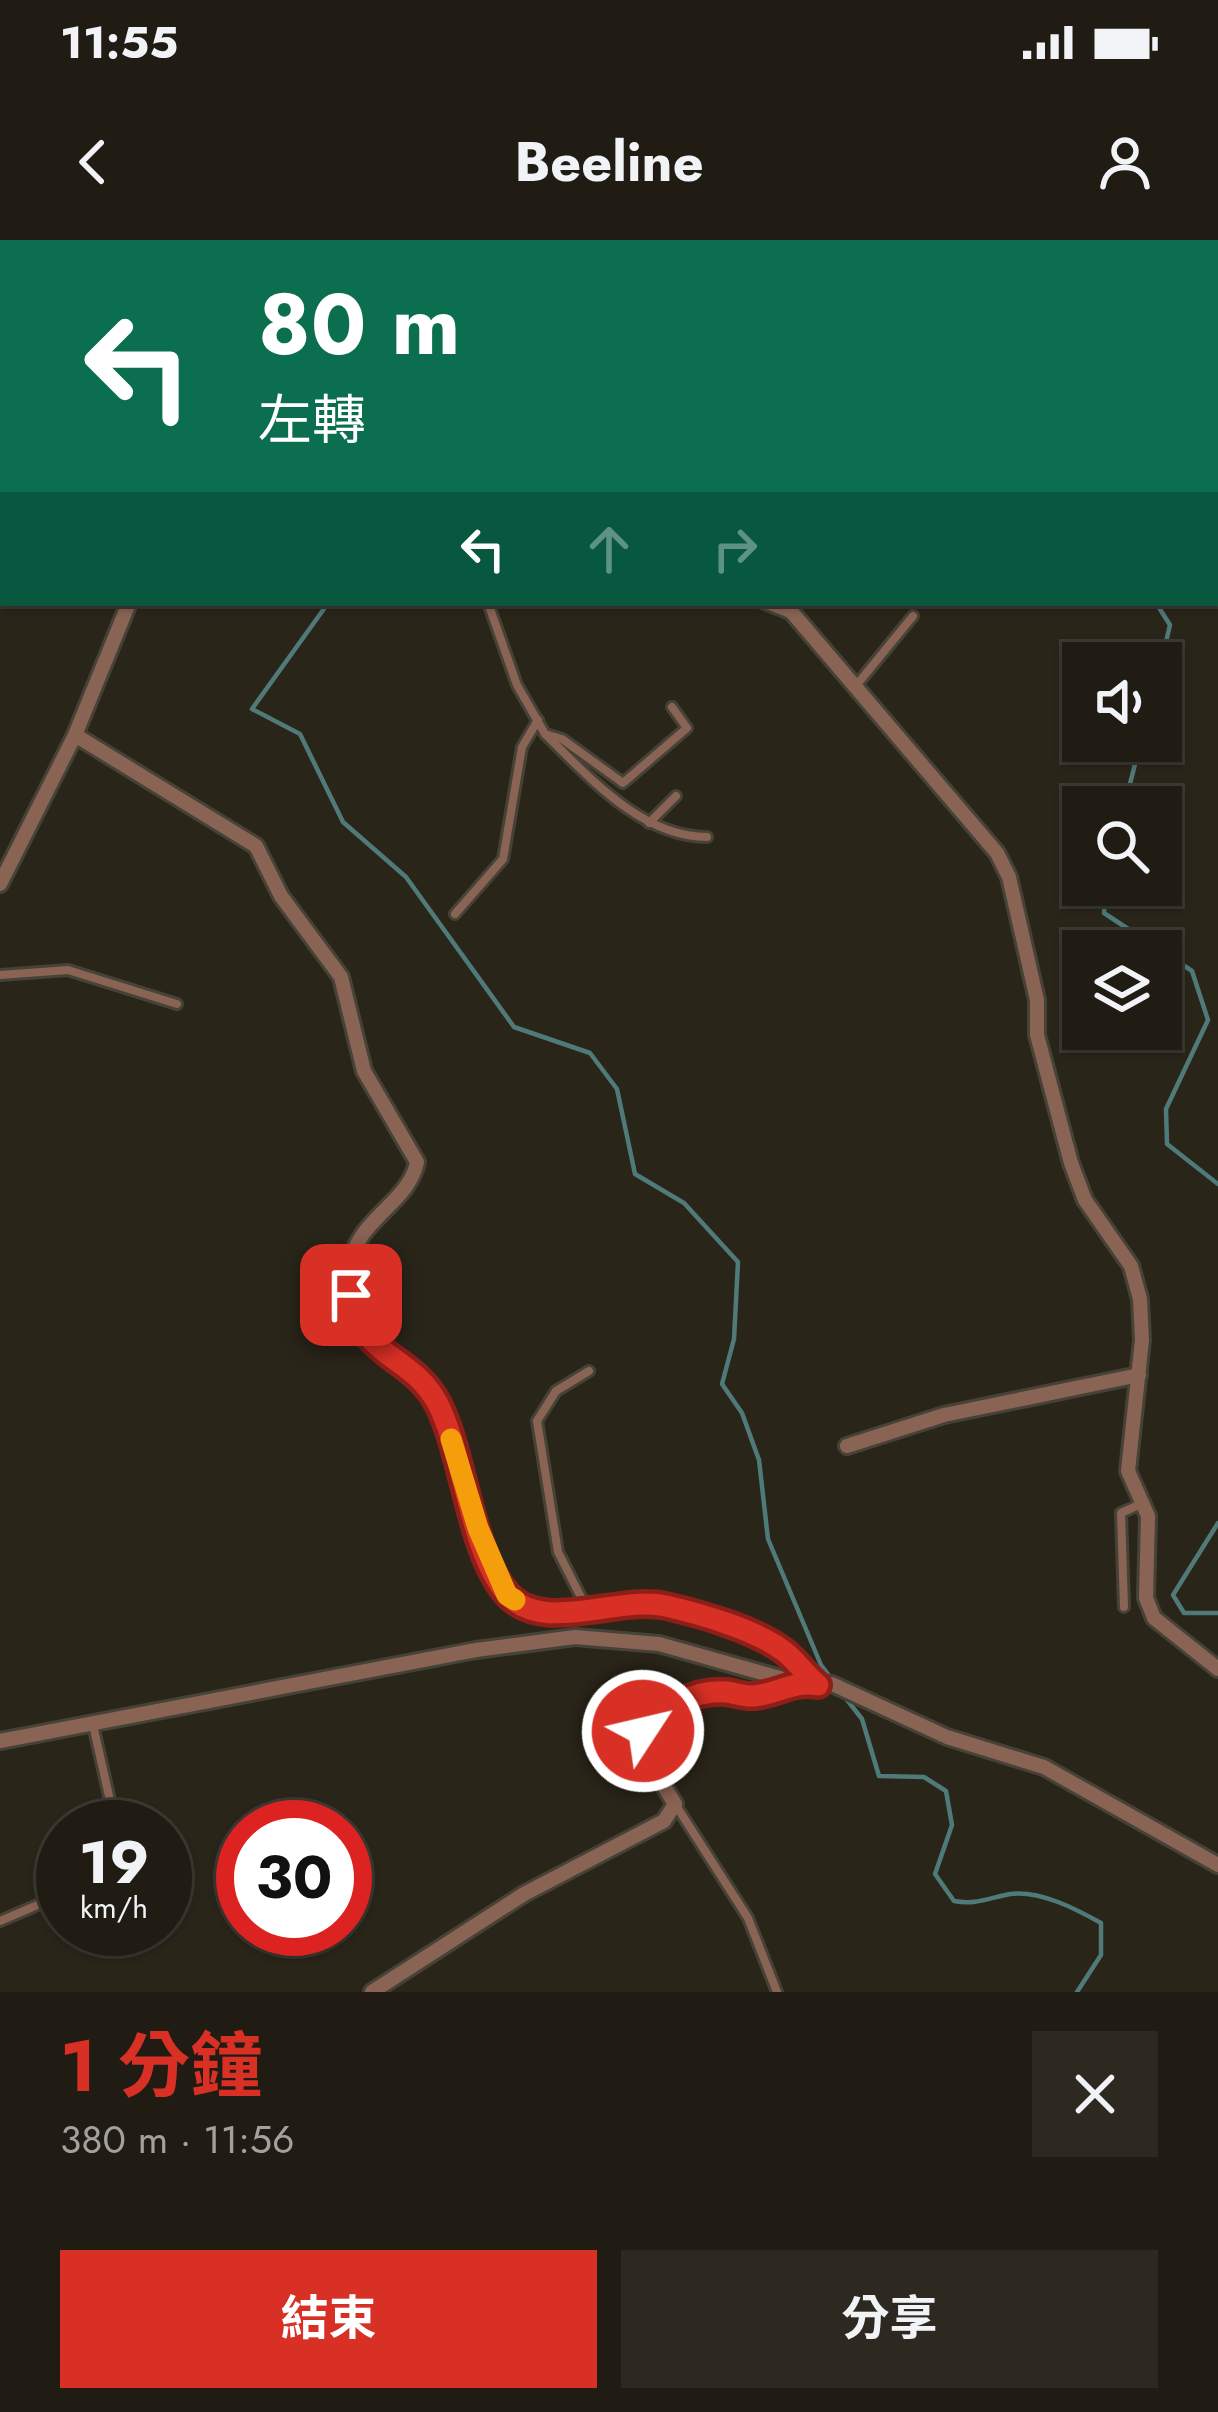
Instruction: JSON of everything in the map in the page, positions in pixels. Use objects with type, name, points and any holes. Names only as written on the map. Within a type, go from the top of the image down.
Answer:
[{"type":"street","points":[[0,884],[75,735],[128,606]]},
{"type":"street","points":[[788,609],[997,853],[1009,877],[1037,1000],[1037,1036],[1072,1163],[1085,1200],[1131,1266],[1140,1300],[1129,1472],[1144,1502],[1145,1598],[1154,1618],[1218,1669]]},
{"type":"street","points":[[75,735],[256,846],[280,896],[341,977],[364,1071],[417,1162],[411,1181],[381,1208],[354,1246],[350,1268],[355,1322],[369,1341],[425,1378],[444,1415],[478,1528],[507,1595],[538,1613],[662,1604],[784,1652],[818,1685]]},
{"type":"street","points":[[848,1446],[944,1415],[1138,1375]]},
{"type":"street","points":[[0,1741],[476,1650],[575,1636],[658,1644],[780,1678]]},
{"type":"street","points":[[372,1992],[524,1894],[664,1821],[675,1804],[647,1760],[643,1731],[667,1708],[724,1692],[749,1697],[801,1682],[852,1694],[947,1737],[1044,1767],[1218,1865]]},
{"type":"lane","points":[[489,606],[517,685],[545,734],[650,823],[681,837],[707,837]]},
{"type":"lane","points":[[855,687],[913,616]]},
{"type":"lane","points":[[545,734],[562,739],[623,783],[687,728],[672,707]]},
{"type":"lane","points":[[455,914],[503,859],[522,747],[538,720]]},
{"type":"lane","points":[[650,823],[676,796]]},
{"type":"lane","points":[[0,975],[68,970],[177,1004]]},
{"type":"lane","points":[[586,1608],[558,1552],[537,1421],[556,1391],[589,1371]]},
{"type":"lane","points":[[1124,1607],[1121,1513],[1144,1502]]},
{"type":"lane","points":[[93,1724],[110,1800]]},
{"type":"lane","points":[[675,1804],[748,1918],[777,1992]]},
{"type":"lane","points":[[0,1922],[36,1906]]},
{"type":"waterway","points":[[326,606],[252,709],[300,734],[343,822],[406,877],[514,1027],[590,1053],[617,1089],[635,1174],[684,1203],[738,1262],[734,1339],[722,1384],[742,1413],[759,1460],[768,1539],[821,1665],[834,1682]]},
{"type":"waterway","points":[[1158,606],[1170,625],[1166,642]]},
{"type":"waterway","points":[[1129,786],[1136,762]]},
{"type":"waterway","points":[[1104,906],[1104,913],[1192,971],[1208,1020],[1166,1109],[1167,1144],[1218,1184]]},
{"type":"waterway","points":[[1218,1523],[1173,1595],[1184,1613],[1218,1613]]},
{"type":"waterway","points":[[844,1696],[862,1719],[879,1776],[924,1777],[946,1791],[952,1825],[935,1874],[954,1901],[1033,1895],[1101,1923],[1101,1955],[1077,1992]]},
{"type":"slow traffic","points":[[451,1439],[478,1528],[507,1595],[515,1600]]},
{"type":"route","points":[[351,1295],[355,1322],[369,1341],[425,1378],[444,1415],[478,1528],[507,1595],[538,1613],[662,1604],[731,1627],[784,1652],[818,1685],[801,1682],[749,1697],[724,1692],[688,1698],[667,1708],[643,1731]]}]
